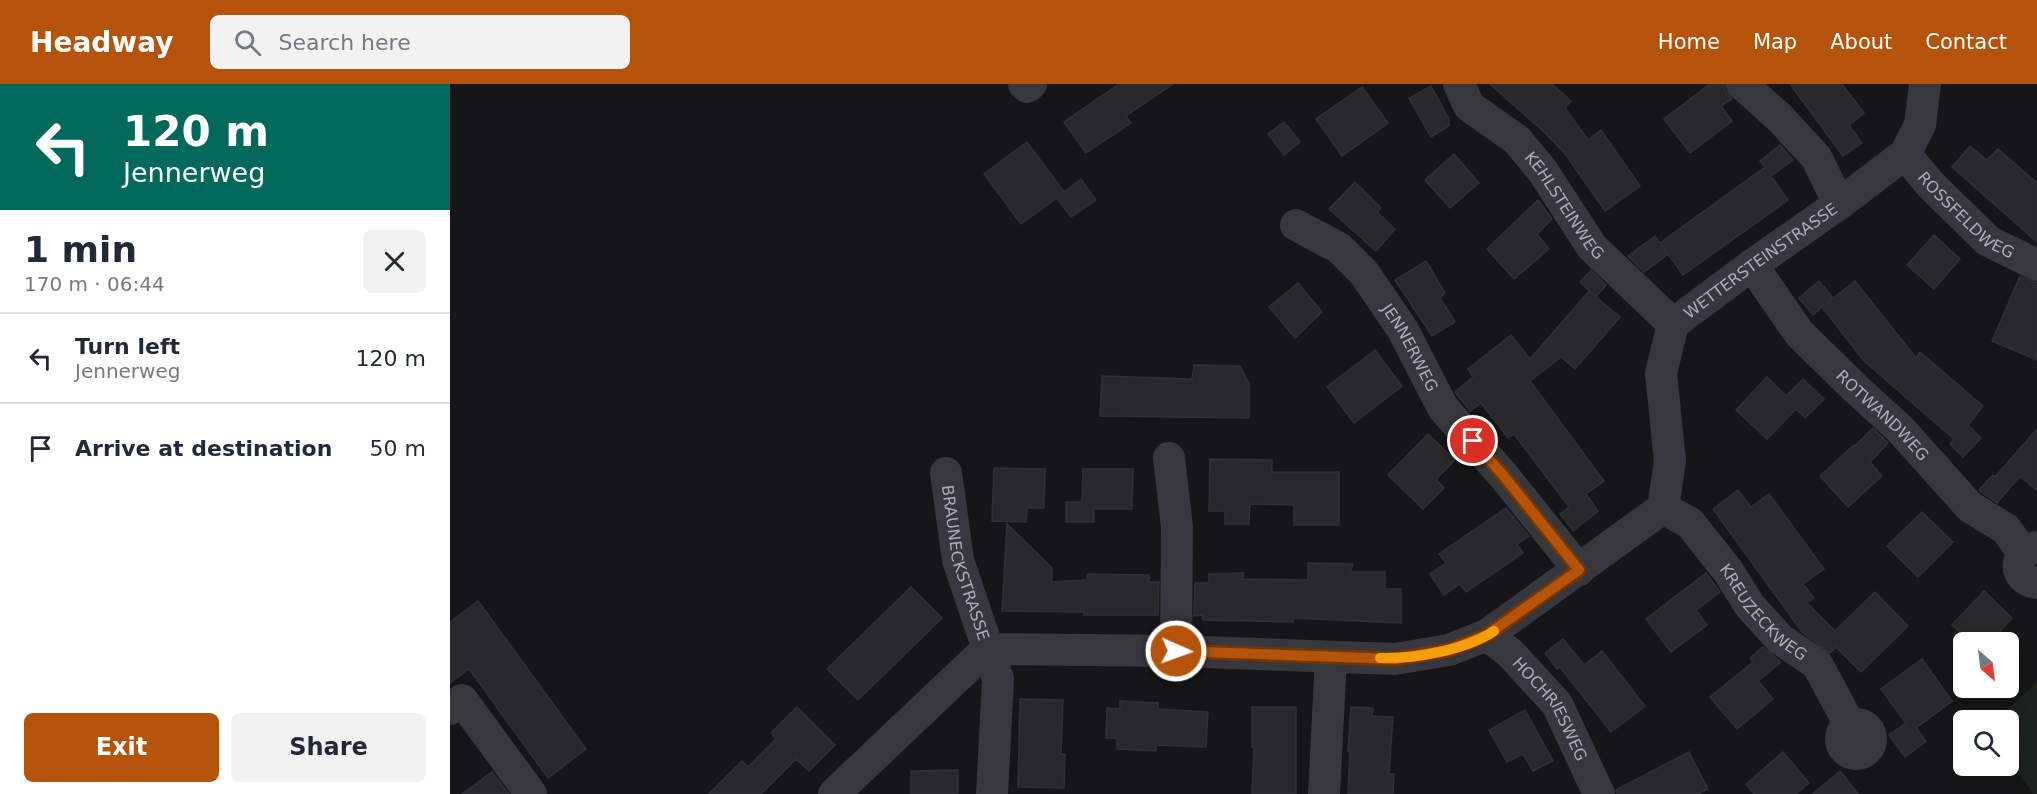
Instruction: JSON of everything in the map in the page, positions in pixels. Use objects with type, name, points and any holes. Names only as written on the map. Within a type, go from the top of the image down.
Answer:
[{"type":"street","points":[[1024,84],[1027,87],[1031,84]]},
{"type":"street","name":"KEHLSTEINWEG","points":[[1460,84],[1469,106],[1517,140],[1542,170],[1592,248],[1673,324]]},
{"type":"street","points":[[1742,84],[1780,117],[1816,157],[1839,204]]},
{"type":"street","name":"WETTERSTEINSTRASSE","points":[[1663,508],[1670,461],[1661,374],[1673,324],[1905,154],[1920,125],[1925,84]]},
{"type":"street","name":"ROSSFELDWEG","points":[[1905,154],[1930,184],[1988,241],[2037,265]]},
{"type":"street","name":"JENNERWEG","points":[[1296,225],[1339,248],[1364,273],[1403,330],[1443,408],[1503,475],[1579,570]]},
{"type":"street","name":"ROTWANDWEG","points":[[1752,265],[1799,333],[1854,388],[1900,429],[1970,507],[2006,529],[2030,550],[2019,560],[2020,572],[2028,581],[2037,583]]},
{"type":"street","points":[[1168,458],[1177,527],[1176,651]]},
{"type":"street","name":"BRAUNECKSTRASSE","points":[[946,473],[958,560],[998,679],[992,794]]},
{"type":"street","points":[[834,794],[987,649],[1176,651],[1395,659],[1449,650],[1487,635],[1663,508]]},
{"type":"street","name":"KREUZECKWEG","points":[[1663,508],[1690,523],[1728,571],[1750,606],[1780,639],[1817,664],[1850,725]]},
{"type":"street","name":"HOCHRIESWEG","points":[[1487,635],[1510,653],[1557,704],[1599,794]]},
{"type":"street","points":[[1324,794],[1331,657]]},
{"type":"street","points":[[450,709],[462,700],[531,794]]},
{"type":"shaded area","points":[[2037,682],[2037,794],[2033,794],[2019,774],[2019,710],[2007,710]]},
{"type":"building","points":[[1119,84],[1173,84],[1126,116],[1131,123],[1086,153],[1064,122]]},
{"type":"building","points":[[1490,84],[1552,84],[1571,101],[1565,108],[1588,140],[1601,130],[1640,186],[1605,211],[1566,155]]},
{"type":"building","points":[[1710,84],[1725,84],[1725,90],[1732,99],[1721,106],[1732,121],[1690,153],[1664,119]]},
{"type":"building","points":[[1790,84],[1842,84],[1864,113],[1849,125],[1862,143],[1843,156]]},
{"type":"building","points":[[1431,86],[1449,119],[1449,126],[1431,137],[1409,98]]},
{"type":"building","points":[[1362,87],[1388,123],[1342,156],[1316,119]]},
{"type":"building","points":[[1284,122],[1300,142],[1284,155],[1268,134]]},
{"type":"building","points":[[1027,142],[1064,192],[1081,179],[1096,200],[1071,217],[1057,198],[1021,224],[984,174]]},
{"type":"building","points":[[1780,145],[1793,160],[1771,176],[1788,200],[1683,275],[1660,243],[1765,167],[1760,161]]},
{"type":"building","points":[[1970,146],[1987,160],[1998,149],[2037,183],[2037,242],[1952,167]]},
{"type":"building","points":[[1454,154],[1479,183],[1450,208],[1425,180]]},
{"type":"building","points":[[1355,182],[1381,208],[1377,212],[1395,229],[1376,251],[1329,209]]},
{"type":"building","points":[[1538,200],[1552,219],[1537,234],[1549,249],[1514,279],[1487,249]]},
{"type":"building","points":[[1934,235],[1960,259],[1934,289],[1907,265]]},
{"type":"building","points":[[1655,236],[1668,254],[1644,272],[1628,256]]},
{"type":"building","points":[[1426,261],[1445,293],[1440,298],[1455,322],[1432,336],[1395,280]]},
{"type":"building","points":[[1591,270],[1606,285],[1596,297],[1580,282]]},
{"type":"building","points":[[2020,276],[2037,283],[2037,360],[1992,341]]},
{"type":"building","points":[[1819,281],[1833,298],[1827,303],[1855,281],[1916,358],[1920,352],[1983,406],[1968,425],[1981,438],[1963,457],[1950,444],[1954,439],[1864,361],[1822,307],[1813,315],[1799,298]]},
{"type":"building","points":[[1298,283],[1322,312],[1295,338],[1269,307]]},
{"type":"building","points":[[1589,291],[1620,317],[1575,369],[1561,357],[1530,381],[1604,481],[1586,494],[1598,511],[1573,531],[1560,514],[1569,507],[1514,434],[1508,438],[1481,403],[1470,411],[1455,392],[1473,377],[1468,369],[1511,335],[1530,359]]},
{"type":"building","points":[[1375,350],[1402,386],[1354,423],[1327,387]]},
{"type":"building","points":[[1194,365],[1240,366],[1249,383],[1249,418],[1100,416],[1102,376],[1192,379]]},
{"type":"building","points":[[1767,377],[1786,396],[1803,379],[1824,399],[1805,418],[1796,409],[1767,439],[1736,410]]},
{"type":"building","points":[[1873,428],[1888,443],[1870,462],[1882,476],[1848,507],[1820,476]]},
{"type":"building","points":[[2037,429],[2037,491],[2020,476],[1997,503],[1982,493],[1979,490],[1993,475],[1995,477]]},
{"type":"building","points":[[1428,434],[1455,460],[1436,479],[1444,488],[1423,509],[1388,475]]},
{"type":"building","points":[[1210,459],[1272,460],[1272,472],[1339,472],[1339,525],[1294,525],[1294,505],[1250,504],[1249,524],[1225,524],[1225,511],[1209,511]]},
{"type":"building","points":[[994,468],[1045,469],[1044,508],[1027,508],[1026,522],[992,521]]},
{"type":"building","points":[[1083,469],[1133,469],[1132,509],[1094,509],[1094,522],[1066,522],[1066,502],[1082,502]]},
{"type":"building","points":[[1738,490],[1751,507],[1769,494],[1824,569],[1803,584],[1814,598],[1807,603],[1835,631],[1875,592],[1908,626],[1861,672],[1836,647],[1830,653],[1802,632],[1713,509]]},
{"type":"building","points":[[1506,508],[1529,536],[1517,544],[1523,553],[1466,592],[1460,584],[1444,595],[1430,574],[1446,563],[1439,554]]},
{"type":"building","points":[[1922,512],[1953,542],[1918,577],[1887,546]]},
{"type":"building","points":[[1007,524],[1052,568],[1052,582],[1086,580],[1088,574],[1149,575],[1149,582],[1159,582],[1158,615],[1084,615],[1084,612],[1002,611]]},
{"type":"building","points":[[1308,563],[1353,564],[1350,572],[1385,572],[1385,589],[1401,589],[1401,623],[1293,618],[1293,622],[1203,620],[1203,615],[1194,616],[1195,583],[1209,583],[1209,574],[1244,573],[1242,579],[1308,580]]},
{"type":"building","points":[[1706,573],[1720,592],[1696,610],[1707,625],[1671,652],[1646,619]]},
{"type":"building","points":[[911,587],[942,618],[858,700],[827,669]]},
{"type":"building","points":[[1984,591],[2012,618],[1999,632],[1959,632],[1952,625]]},
{"type":"building","points":[[478,601],[586,749],[548,778],[469,669],[450,683],[450,622]]},
{"type":"building","points":[[1563,639],[1584,665],[1602,651],[1645,706],[1611,732],[1560,667],[1557,669],[1545,653]]},
{"type":"building","points":[[1763,647],[1781,662],[1758,681],[1773,699],[1737,729],[1710,697],[1753,662],[1750,658]]},
{"type":"building","points":[[1922,659],[1952,701],[1916,728],[1926,741],[1905,757],[1889,735],[1906,723],[1881,689]]},
{"type":"building","points":[[1020,699],[1063,700],[1061,754],[1065,754],[1064,788],[1018,787]]},
{"type":"building","points":[[1120,701],[1158,703],[1158,709],[1208,712],[1206,747],[1156,745],[1156,751],[1117,749],[1117,738],[1106,738],[1107,708],[1120,709]]},
{"type":"building","points":[[797,707],[835,745],[809,771],[796,759],[761,794],[709,794],[742,761],[748,767],[776,739],[771,733]]},
{"type":"building","points":[[1252,707],[1296,707],[1296,794],[1252,794],[1254,747],[1252,747]]},
{"type":"building","points":[[1351,707],[1373,708],[1372,716],[1393,717],[1389,774],[1394,774],[1393,794],[1348,794]]},
{"type":"building","points":[[1525,710],[1553,761],[1533,771],[1523,754],[1507,762],[1489,730]]},
{"type":"building","points":[[1689,752],[1708,789],[1698,794],[1617,794],[1616,790]]},
{"type":"building","points":[[1783,752],[1809,783],[1796,794],[1754,794],[1746,784]]},
{"type":"building","points":[[958,770],[958,794],[911,794],[911,771]]},
{"type":"building","points":[[1840,771],[1858,794],[1813,794]]},
{"type":"building","points":[[492,772],[509,794],[462,794]]},
{"type":"slow traffic","points":[[1380,658],[1395,659],[1449,650],[1494,631]]},
{"type":"route","points":[[1176,651],[1395,659],[1449,650],[1487,635],[1579,570],[1473,441]]}]
